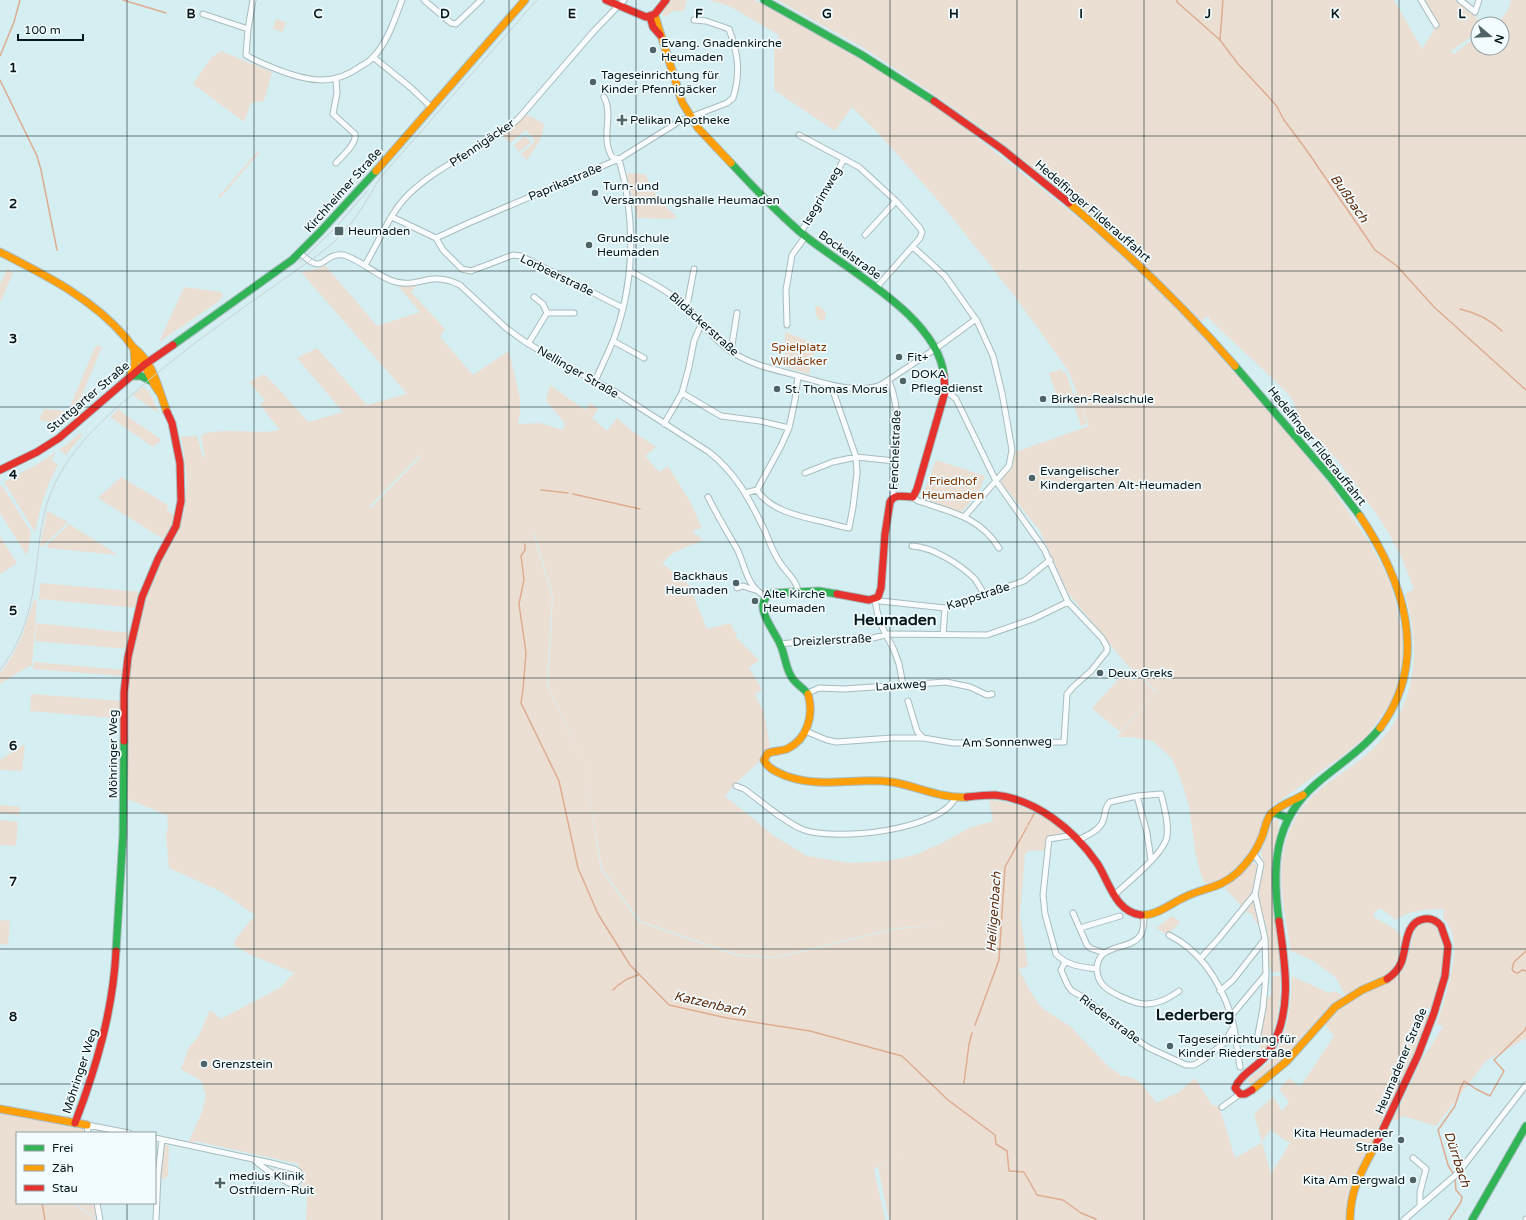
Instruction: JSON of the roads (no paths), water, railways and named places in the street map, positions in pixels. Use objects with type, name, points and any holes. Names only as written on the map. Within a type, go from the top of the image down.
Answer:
[{"type":"main road","name":"Kirchheimer Straße","points":[[146,363],[290,262],[300,253],[359,190],[526,0]]},
{"type":"main road","points":[[606,0],[620,2],[642,16],[652,16],[666,0]]},
{"type":"main road","name":"Hedelfinger Filderauffahrt","points":[[764,0],[825,32],[907,82],[985,136],[1072,205],[1139,265],[1220,347],[1333,480],[1360,515],[1383,556],[1398,591],[1402,607],[1407,636],[1407,661],[1405,674],[1392,713],[1378,733],[1358,752],[1320,780],[1305,794],[1289,816],[1278,845],[1275,871],[1285,973],[1284,1008],[1277,1034],[1269,1053],[1259,1065],[1239,1079],[1236,1083],[1235,1088],[1240,1094]]},
{"type":"main road","name":"Bockelstraße","points":[[652,16],[658,23],[660,35],[682,102],[698,128],[763,197],[803,235],[876,288],[911,316],[935,350],[944,368],[946,382],[945,392],[918,489],[913,496]]},
{"type":"main road","points":[[0,252],[85,299],[113,324],[133,347],[141,353],[146,363]]},
{"type":"main road","points":[[129,376],[133,371],[134,364],[133,347]]},
{"type":"main road","name":"Stuttgarter Straße","points":[[0,470],[37,452],[67,432],[129,376],[146,363]]},
{"type":"main road","name":"Möhringer Weg","points":[[146,363],[152,382],[160,393]]},
{"type":"main road","name":"Möhringer Weg","points":[[75,1123],[89,1086],[98,1056],[110,1002],[115,968],[123,835],[124,693],[128,657],[137,616],[145,590],[158,559],[176,526],[180,506],[181,478],[179,454],[172,423],[160,393],[158,383],[146,363]]},
{"type":"main road","points":[[129,376],[144,376],[152,382]]},
{"type":"main road","points":[[913,496],[893,496],[890,502],[881,588],[880,594],[875,600],[859,599],[819,591],[772,593],[765,596],[763,610],[780,644],[793,681],[808,693],[810,714],[805,731],[794,744],[786,749],[772,750],[768,753],[764,760],[768,767],[782,774],[806,781],[833,784],[881,781],[956,797],[988,794],[1015,799],[1032,806],[1053,818],[1078,840],[1093,858],[1114,895],[1127,910],[1144,915],[1155,912],[1189,895],[1221,885],[1244,865],[1261,842],[1266,822],[1271,814],[1305,794]]},
{"type":"main road","points":[[1278,809],[1289,816]]},
{"type":"main road","points":[[1271,814],[1275,813],[1289,816]]},
{"type":"main road","name":"Heumadener Straße","points":[[1240,1094],[1245,1094],[1251,1091],[1287,1061],[1340,1003],[1363,989],[1390,977],[1398,970],[1402,961],[1408,934],[1413,926],[1419,921],[1426,919],[1432,920],[1442,926],[1448,938],[1449,946],[1440,997],[1418,1058],[1354,1188],[1350,1206],[1350,1220]]},
{"type":"main road","points":[[0,1109],[87,1125]]},
{"type":"main road","points":[[1472,1220],[1526,1126]]},
{"type":"street","points":[[253,0],[248,29],[246,55],[253,60],[287,74],[306,79],[319,80],[336,79],[354,71],[373,57],[389,32],[402,0]]},
{"type":"street","points":[[424,0],[451,22],[456,24],[481,0]]},
{"type":"street","points":[[1421,0],[1436,25]]},
{"type":"street","points":[[1460,0],[1475,12],[1479,0]]},
{"type":"street","name":"Pfennigäcker","points":[[365,265],[401,203],[416,187],[498,135],[518,119],[620,2]]},
{"type":"street","points":[[203,14],[248,29]]},
{"type":"street","name":"Paprikastraße","points":[[436,238],[619,159],[680,121],[727,103],[733,98],[738,76],[738,60],[729,29],[706,21],[694,20]]},
{"type":"street","points":[[373,57],[410,87],[432,108]]},
{"type":"street","points":[[336,79],[337,93],[333,114],[354,134],[356,138],[336,163]]},
{"type":"street","points":[[596,381],[613,341],[622,308],[630,271],[632,239],[626,190],[619,159],[612,157],[607,146],[608,104],[604,97]]},
{"type":"street","name":"Isegrimweg","points":[[799,136],[859,167],[896,201],[922,232],[920,238],[913,247]]},
{"type":"street","name":"Isegrimweg","points":[[787,325],[786,290],[792,255],[844,158]]},
{"type":"street","points":[[865,235],[896,201]]},
{"type":"street","name":"Lorbeerstraße","points":[[392,217],[436,238],[443,250],[462,269],[466,271],[471,271],[513,255],[521,256],[622,308]]},
{"type":"street","points":[[876,288],[913,247],[945,276],[976,319],[993,356],[1012,450],[1009,466],[964,517]]},
{"type":"street","name":"Nellinger Straße","points":[[300,253],[315,264],[320,264],[334,255],[342,254],[397,282],[408,283],[435,278],[443,278],[452,281],[460,285],[506,328],[528,344],[596,381],[709,452],[722,462],[732,473],[745,493],[779,562],[795,582],[798,592]]},
{"type":"street","points":[[685,306],[688,301],[694,269]]},
{"type":"street","name":"Bildäckerstraße","points":[[630,271],[669,292],[702,322],[712,334],[731,351],[746,361],[762,367],[831,385],[871,388],[890,381],[976,319]]},
{"type":"street","points":[[534,297],[543,304],[547,313]]},
{"type":"street","points":[[528,344],[547,313]]},
{"type":"street","points":[[547,313],[574,313]]},
{"type":"street","points":[[731,351],[737,313]]},
{"type":"street","points":[[664,424],[682,393],[694,341],[702,322]]},
{"type":"street","points":[[613,341],[644,358]]},
{"type":"street","points":[[745,493],[757,490],[782,446],[789,428],[798,376]]},
{"type":"street","name":"Fenchelstraße","points":[[890,381],[896,403],[897,424],[893,496]]},
{"type":"street","points":[[757,490],[760,495],[781,509],[805,518],[849,528],[857,472],[856,457],[831,385]]},
{"type":"street","points":[[945,392],[949,393],[956,399],[996,481],[1036,535],[1050,560],[1068,602]]},
{"type":"street","points":[[682,393],[721,416],[760,421],[789,428]]},
{"type":"street","points":[[805,473],[833,462],[856,457],[895,461]]},
{"type":"street","points":[[913,496],[918,501],[964,517],[980,526],[992,536],[999,548]]},
{"type":"street","points":[[708,497],[737,551],[755,590]]},
{"type":"street","points":[[912,546],[923,546],[960,567],[975,579],[984,594]]},
{"type":"street","name":"Kappstraße","points":[[875,600],[945,608],[1024,581],[1050,560]]},
{"type":"street","points":[[737,588],[743,586],[755,590],[765,596]]},
{"type":"street","points":[[875,600],[877,612],[899,664],[903,685]]},
{"type":"street","name":"Dreizlerstraße","points":[[780,644],[809,641],[861,641],[886,636],[889,634],[987,635],[1033,619],[1068,602]]},
{"type":"street","name":"Am Sonnenweg","points":[[805,731],[836,742],[892,738],[923,738],[953,743],[1064,742],[1067,694],[1091,671],[1107,651],[1107,647],[1102,638],[1068,602]]},
{"type":"street","points":[[943,635],[945,608]]},
{"type":"street","name":"Lauxweg","points":[[808,693],[819,688],[844,689],[946,682],[970,687],[987,695],[992,694]]},
{"type":"street","points":[[908,701],[917,731],[923,738]]},
{"type":"street","points":[[736,786],[744,789],[794,826],[816,833],[842,834],[894,829],[913,824],[945,810],[951,806],[956,797]]},
{"type":"street","points":[[1078,840],[1098,828],[1103,822],[1107,804],[1110,802],[1137,796],[1161,794],[1165,811],[1167,836],[1165,845],[1159,853],[1114,895]]},
{"type":"street","points":[[1137,796],[1147,833],[1151,860]]},
{"type":"street","points":[[1072,835],[1049,839],[1044,895],[1045,914],[1056,954],[1065,962],[1075,966],[1097,969]]},
{"type":"street","points":[[1253,853],[1261,864],[1255,894],[1265,939],[1266,975],[1263,1008],[1257,1040]]},
{"type":"street","points":[[1201,958],[1255,894]]},
{"type":"street","points":[[1073,913],[1087,945],[1090,948],[1104,953]]},
{"type":"street","points":[[1144,915],[1140,936],[1132,942],[1112,948],[1104,953],[1098,964],[1098,979],[1102,985],[1112,992],[1134,1002],[1144,1004],[1158,1003],[1179,991]]},
{"type":"street","points":[[1080,928],[1120,916]]},
{"type":"street","points":[[1169,935],[1191,949],[1201,958],[1220,991],[1231,1016],[1240,1067]]},
{"type":"street","points":[[1220,991],[1233,980],[1265,939]]},
{"type":"street","name":"Riederstraße","points":[[1065,962],[1061,970],[1068,986],[1072,991],[1087,999],[1111,1022],[1132,1037],[1149,1048],[1186,1065],[1194,1065],[1204,1059],[1224,1043],[1233,1028]]},
{"type":"street","points":[[1231,1016],[1266,975]]},
{"type":"street","points":[[1404,1220],[1458,1173],[1526,1085]]},
{"type":"street","name":"Heumadener Straße","points":[[1222,1107],[1240,1094]]},
{"type":"street","points":[[88,1132],[87,1125],[124,1132]]},
{"type":"street","points":[[156,1138],[296,1169],[300,1174],[300,1179],[295,1184],[290,1184],[264,1169],[254,1160]]},
{"type":"street","points":[[156,1220],[158,1174],[162,1140]]},
{"type":"street","points":[[1413,1158],[1426,1169],[1419,1200],[1420,1205]]},
{"type":"street","points":[[97,1204],[100,1220]]},
{"type":"waterway","points":[[0,56],[14,22],[20,0]]},
{"type":"waterway","points":[[123,0],[166,13]]},
{"type":"waterway","name":"Bußbach","points":[[1177,0],[1177,2],[1220,40],[1238,64],[1276,105],[1284,120],[1375,250],[1397,266],[1434,307],[1526,390]]},
{"type":"waterway","points":[[1220,40],[1223,0]]},
{"type":"waterway","points":[[0,80],[37,156],[57,250]]},
{"type":"waterway","points":[[1460,309],[1483,317],[1502,331]]},
{"type":"waterway","points":[[541,490],[568,493]]},
{"type":"waterway","points":[[573,494],[640,509]]},
{"type":"waterway","name":"Katzenbach","points":[[525,544],[525,550],[521,556],[524,579],[519,604],[526,653],[521,703],[559,781],[578,868],[598,914],[630,965],[669,1005],[727,1018],[810,1031],[902,1056],[948,1100],[995,1135],[996,1144],[1007,1151],[1009,1171],[1024,1172],[1037,1195],[1063,1200],[1081,1213],[1096,1220]]},
{"type":"waterway","name":"Heiligenbach","points":[[1028,825],[1034,814]]},
{"type":"waterway","name":"Heiligenbach","points":[[975,1025],[999,960],[1005,867],[1027,827]]},
{"type":"waterway","name":"Dürrbach","points":[[1526,951],[1514,962],[1512,969],[1514,972],[1518,973],[1522,970],[1526,971]]},
{"type":"waterway","points":[[617,986],[627,979],[638,975]]},
{"type":"waterway","points":[[613,990],[616,987]]},
{"type":"waterway","name":"Dürrbach","points":[[1454,1175],[1448,1165],[1438,1130],[1455,1106],[1464,1081],[1490,1096],[1504,1071],[1494,1060],[1525,1030],[1526,1027]]},
{"type":"waterway","name":"Heiligenbach","points":[[964,1083],[969,1044],[972,1033]]},
{"type":"waterway","name":"Dürrbach","points":[[1449,1220],[1461,1202],[1462,1197],[1456,1190],[1455,1178]]},
{"type":"waterway","points":[[42,1204],[45,1220]]},
{"type":"tram line","points":[[0,670],[13,651],[23,630],[30,607],[36,573],[41,528],[46,506],[57,479],[75,451],[110,414],[180,355],[333,243],[352,222],[380,178],[537,0]]},
{"type":"tram line","points":[[300,262],[338,225],[367,191]]},
{"type":"place","name":"Evang. Gnadenkirche Heumaden","points":[[653,50]]},
{"type":"place","name":"Tageseinrichtung für Kinder Pfennigäcker","points":[[593,82]]},
{"type":"place","name":"Pelikan Apotheke","points":[[622,120]]},
{"type":"place","name":"Turn- und Versammlungshalle Heumaden","points":[[595,193]]},
{"type":"place","name":"Heumaden","points":[[339,231]]},
{"type":"place","name":"Grundschule Heumaden","points":[[589,245]]},
{"type":"place","name":"Fit+","points":[[899,357]]},
{"type":"place","name":"DOKA Pflegedienst","points":[[903,381]]},
{"type":"place","name":"St. Thomas Morus","points":[[777,389]]},
{"type":"place","name":"Birken-Realschule","points":[[1043,399]]},
{"type":"place","name":"Evangelischer Kindergarten Alt-Heumaden","points":[[1032,478]]},
{"type":"place","name":"Backhaus Heumaden","points":[[736,583]]},
{"type":"place","name":"Alte Kirche Heumaden","points":[[755,601]]},
{"type":"place","name":"Deux Greks","points":[[1100,673]]},
{"type":"place","name":"Tageseinrichtung für Kinder Riederstraße","points":[[1170,1046]]},
{"type":"place","name":"Grenzstein","points":[[204,1064]]},
{"type":"place","name":"Kita Heumadener Straße","points":[[1401,1140]]},
{"type":"place","name":"Kita Am Bergwald","points":[[1413,1180]]},
{"type":"place","name":"medius Klinik Ostfildern-Ruit","points":[[220,1183]]},
{"type":"district","name":"Heumaden","points":[[895,619]]},
{"type":"district","name":"Lederberg","points":[[1195,1014]]},
{"type":"park label","name":"Spielplatz Wildäcker","points":[[799,354]]},
{"type":"park label","name":"Friedhof Heumaden","points":[[953,488]]}]
